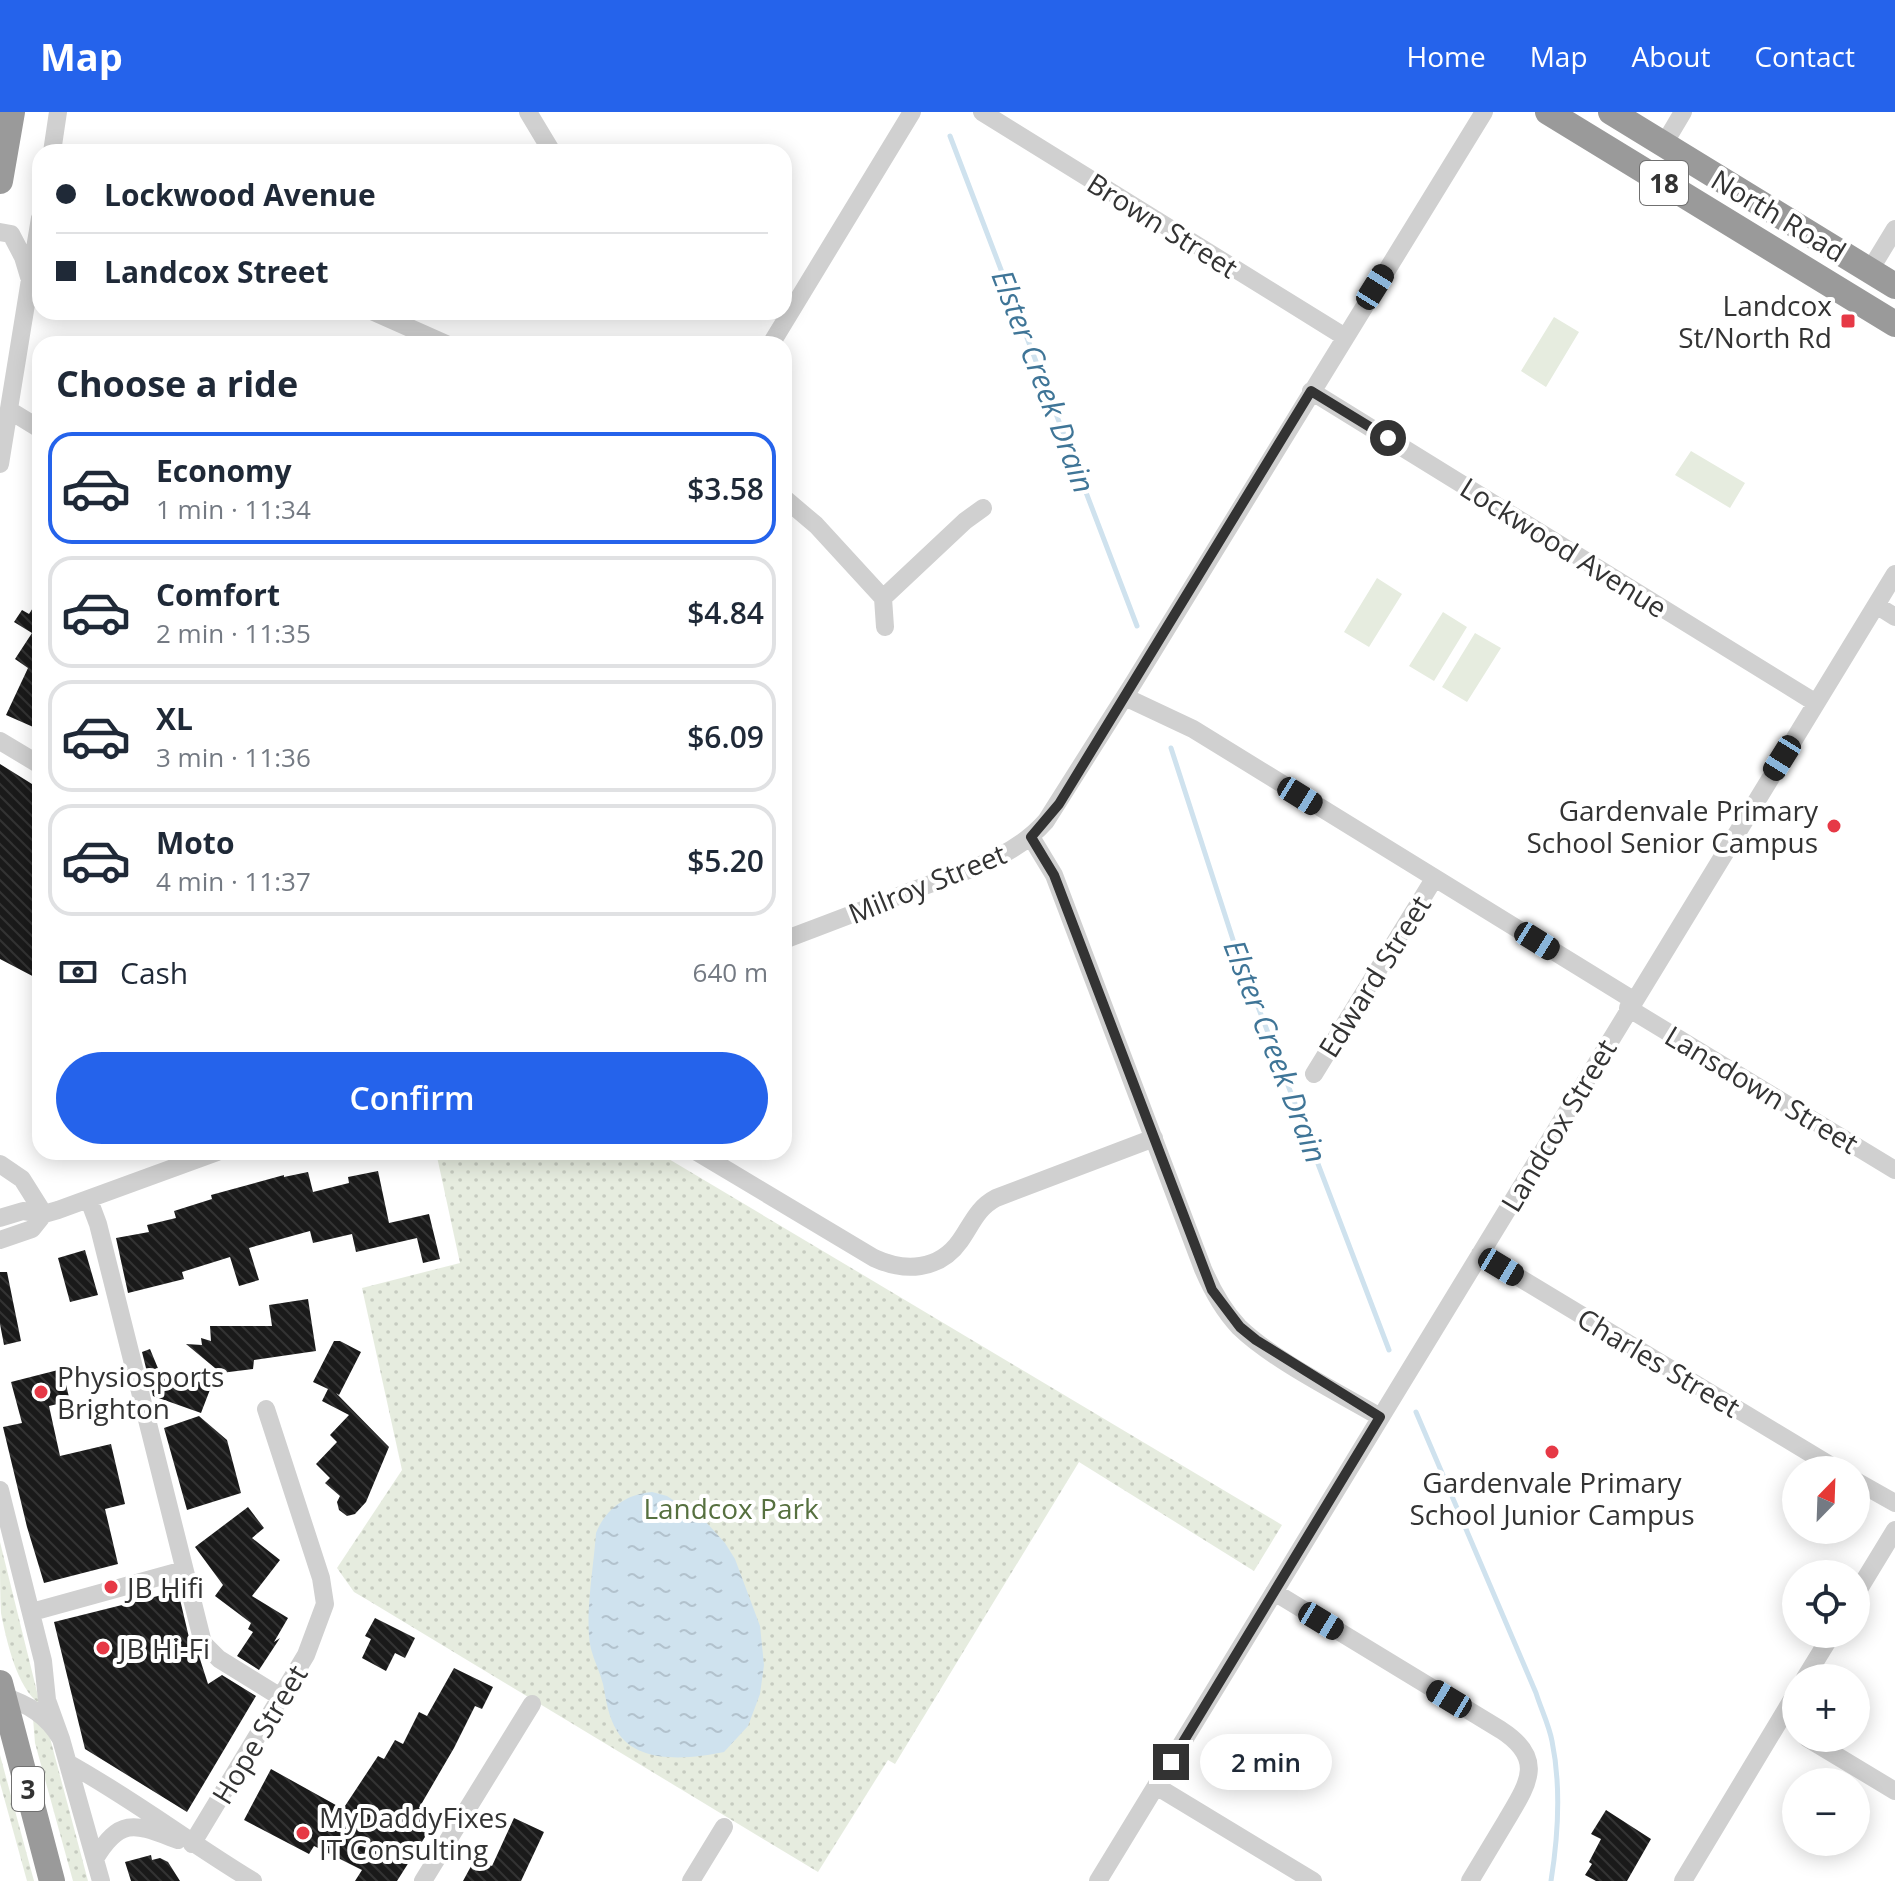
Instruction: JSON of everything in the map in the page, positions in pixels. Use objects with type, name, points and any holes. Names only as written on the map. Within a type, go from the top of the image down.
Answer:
[{"type":"highway","points":[[0,181],[12,112]]},
{"type":"highway","name":"North Road","points":[[1548,112],[1895,324]]},
{"type":"highway","name":"North Road","points":[[1611,112],[1895,286]]},
{"type":"highway","points":[[1750,235],[1767,208]]},
{"type":"highway","name":"3","points":[[1,1693],[52,1881]]},
{"type":"street","points":[[53,144],[58,112]]},
{"type":"street","points":[[528,112],[547,144]]},
{"type":"street","points":[[792,297],[912,112]]},
{"type":"street","name":"Brown Street","points":[[982,112],[1345,337]]},
{"type":"street","name":"Milroy Street","points":[[792,937],[974,868],[1010,851],[1031,837],[1059,804],[1484,112]]},
{"type":"street","points":[[1664,144],[1683,112]]},
{"type":"street","points":[[1870,270],[1895,229]]},
{"type":"street","points":[[0,232],[11,234],[29,278]]},
{"type":"street","points":[[0,464],[32,262]]},
{"type":"street","points":[[394,320],[431,336]]},
{"type":"street","name":"Lockwood Avenue","points":[[1311,391],[1816,703]]},
{"type":"street","points":[[9,410],[32,424]]},
{"type":"street","points":[[792,505],[816,525],[883,598],[885,627]]},
{"type":"street","points":[[883,598],[983,508]]},
{"type":"street","name":"Landcox Street","points":[[1098,1881],[1895,574]]},
{"type":"street","points":[[1876,605],[1895,617]]},
{"type":"street","name":"Lansdown Street","points":[[1130,690],[1895,1170]]},
{"type":"street","points":[[0,741],[32,760]]},
{"type":"street","points":[[1031,837],[1054,875],[1203,1269],[1222,1306],[1240,1327],[1276,1355],[1380,1417]]},
{"type":"street","name":"Edward Street","points":[[1314,1074],[1434,879]]},
{"type":"street","points":[[710,1160],[874,1258],[890,1266],[913,1268],[928,1265],[950,1252],[979,1210],[996,1198],[1154,1138]]},
{"type":"street","points":[[0,1218],[23,1211],[44,1214],[196,1160]]},
{"type":"street","points":[[0,1164],[17,1175],[44,1214]]},
{"type":"street","points":[[89,1200],[98,1224],[203,1643],[219,1659],[282,1698]]},
{"type":"street","points":[[0,1240],[32,1229],[44,1214]]},
{"type":"street","name":"Charles Street","points":[[1480,1254],[1815,1456]]},
{"type":"street","name":"Hope Street","points":[[192,1844],[306,1655],[325,1604],[321,1578],[266,1409]]},
{"type":"street","points":[[1870,1489],[1895,1503]]},
{"type":"street","points":[[0,1490],[45,1669],[47,1700],[101,1881]]},
{"type":"street","points":[[1870,1571],[1895,1530]]},
{"type":"street","points":[[32,1612],[184,1570]]},
{"type":"street","points":[[1274,1592],[1501,1730],[1520,1745],[1528,1761],[1529,1781],[1470,1881]]},
{"type":"street","points":[[1,1693],[36,1711],[61,1739]]},
{"type":"street","points":[[423,1881],[532,1704]]},
{"type":"street","points":[[1683,1881],[1782,1716]]},
{"type":"street","points":[[1830,1752],[1895,1791]]},
{"type":"street","points":[[68,1763],[162,1820],[192,1844],[253,1881]]},
{"type":"street","points":[[1156,1786],[1313,1881]]},
{"type":"street","points":[[95,1859],[108,1839],[126,1826],[142,1827],[192,1844]]},
{"type":"street","points":[[691,1881],[724,1827]]},
{"type":"green space","points":[[1554,317],[1579,332],[1546,387],[1521,371]]},
{"type":"green space","points":[[1691,451],[1745,483],[1730,508],[1675,475]]},
{"type":"green space","points":[[1377,578],[1402,594],[1369,647],[1344,632]]},
{"type":"green space","points":[[1443,612],[1467,627],[1434,681],[1409,666]]},
{"type":"green space","points":[[1475,633],[1501,648],[1467,702],[1442,687]]},
{"type":"green space","name":"Landcox Park","points":[[438,1160],[670,1160],[1282,1525],[1254,1571],[1079,1462],[895,1764],[888,1760],[818,1872],[354,1592],[337,1568],[402,1470],[362,1288],[460,1263]]},
{"type":"green space","points":[[0,1542],[40,1704],[19,1675],[6,1636],[1,1613]]},
{"type":"green space","points":[[33,1718],[44,1727],[50,1738],[88,1881],[73,1881],[35,1743]]},
{"type":"green space","points":[[0,1755],[34,1881],[27,1881],[0,1783]]},
{"type":"water","points":[[652,1492],[667,1496],[706,1522],[725,1543],[735,1559],[760,1626],[764,1665],[760,1694],[748,1726],[724,1752],[665,1757],[637,1750],[626,1742],[611,1720],[591,1649],[589,1608],[596,1533],[605,1516],[618,1504]]},
{"type":"building","points":[[32,609],[32,633],[14,622],[22,610],[29,614]]},
{"type":"building","points":[[32,633],[32,726],[6,715],[28,668],[15,659]]},
{"type":"building","points":[[0,764],[32,784],[32,976],[0,959]]},
{"type":"building","points":[[378,1171],[389,1223],[429,1214],[440,1259],[423,1263],[417,1238],[356,1252],[352,1234],[313,1243],[310,1231],[249,1248],[259,1280],[239,1286],[230,1257],[182,1272],[184,1279],[128,1293],[116,1238],[149,1232],[147,1225],[176,1218],[174,1211],[212,1199],[211,1195],[284,1175],[308,1172],[313,1192],[349,1183],[348,1177]]},
{"type":"building","points":[[85,1250],[98,1295],[70,1302],[58,1258]]},
{"type":"building","points":[[0,1272],[7,1272],[21,1341],[4,1345],[0,1324]]},
{"type":"building","points":[[308,1299],[316,1351],[254,1360],[253,1369],[221,1373],[186,1344],[202,1345],[201,1338],[211,1341],[210,1326],[272,1326],[269,1305]]},
{"type":"building","points":[[334,1341],[361,1352],[339,1395],[336,1393],[389,1447],[366,1502],[355,1514],[347,1516],[339,1510],[337,1502],[340,1496],[325,1483],[330,1478],[316,1464],[337,1442],[330,1435],[349,1415],[322,1401],[328,1389],[313,1382]]},
{"type":"building","points":[[150,1349],[162,1378],[183,1384],[185,1376],[211,1387],[201,1413],[153,1396],[142,1352]]},
{"type":"building","points":[[62,1369],[70,1401],[49,1406],[60,1456],[111,1444],[125,1504],[105,1509],[118,1564],[44,1583],[3,1427],[22,1423],[11,1382]]},
{"type":"building","points":[[199,1416],[227,1440],[241,1493],[187,1510],[164,1428]]},
{"type":"building","points":[[248,1507],[264,1528],[252,1538],[280,1560],[252,1596],[288,1618],[274,1642],[280,1638],[259,1670],[237,1656],[253,1632],[248,1629],[251,1623],[215,1596],[223,1585],[195,1547]]},
{"type":"building","points":[[178,1591],[191,1646],[199,1656],[208,1684],[222,1675],[256,1696],[187,1812],[85,1749],[54,1622]]},
{"type":"building","points":[[375,1618],[415,1638],[405,1658],[395,1653],[386,1671],[362,1658],[371,1639],[365,1636]]},
{"type":"building","points":[[454,1668],[493,1687],[482,1709],[475,1706],[419,1808],[437,1818],[397,1881],[355,1881],[362,1870],[314,1846],[309,1854],[244,1820],[271,1769],[343,1809],[378,1756],[384,1759],[395,1740],[403,1744],[419,1712],[427,1716]]},
{"type":"building","points":[[1606,1810],[1651,1839],[1627,1881],[1596,1881],[1585,1875],[1601,1839],[1591,1834]]},
{"type":"building","points":[[514,1818],[544,1832],[521,1881],[463,1881],[476,1857],[492,1866]]},
{"type":"building","points":[[151,1855],[152,1860],[160,1858],[168,1862],[180,1881],[131,1881],[125,1862]]},
{"type":"waterway","name":"Elster Creek Drain","points":[[950,136],[1137,626]]},
{"type":"waterway","name":"Elster Creek Drain","points":[[1171,748],[1236,949],[1389,1350]]},
{"type":"waterway","name":"Elster Creek Drain","points":[[1416,1412],[1549,1729],[1557,1793],[1557,1829],[1551,1881]]},
{"type":"place","name":"Landcox St/North Rd","points":[[1848,321]]},
{"type":"place","name":"Gardenvale Primary School Senior Campus","points":[[1834,826]]},
{"type":"place","name":"Physiosports Brighton","points":[[41,1392]]},
{"type":"place","name":"Gardenvale Primary School Junior Campus","points":[[1552,1452]]},
{"type":"place","name":"JB Hifi","points":[[111,1587]]},
{"type":"place","name":"JB Hi-Fi","points":[[103,1648]]},
{"type":"place","name":"MyDaddyFixes IT Consulting","points":[[303,1833]]},
{"type":"route","points":[[1171,1762],[1380,1417],[1256,1340],[1240,1327],[1212,1290],[1054,875],[1031,837],[1059,804],[1311,391],[1388,438]]}]
